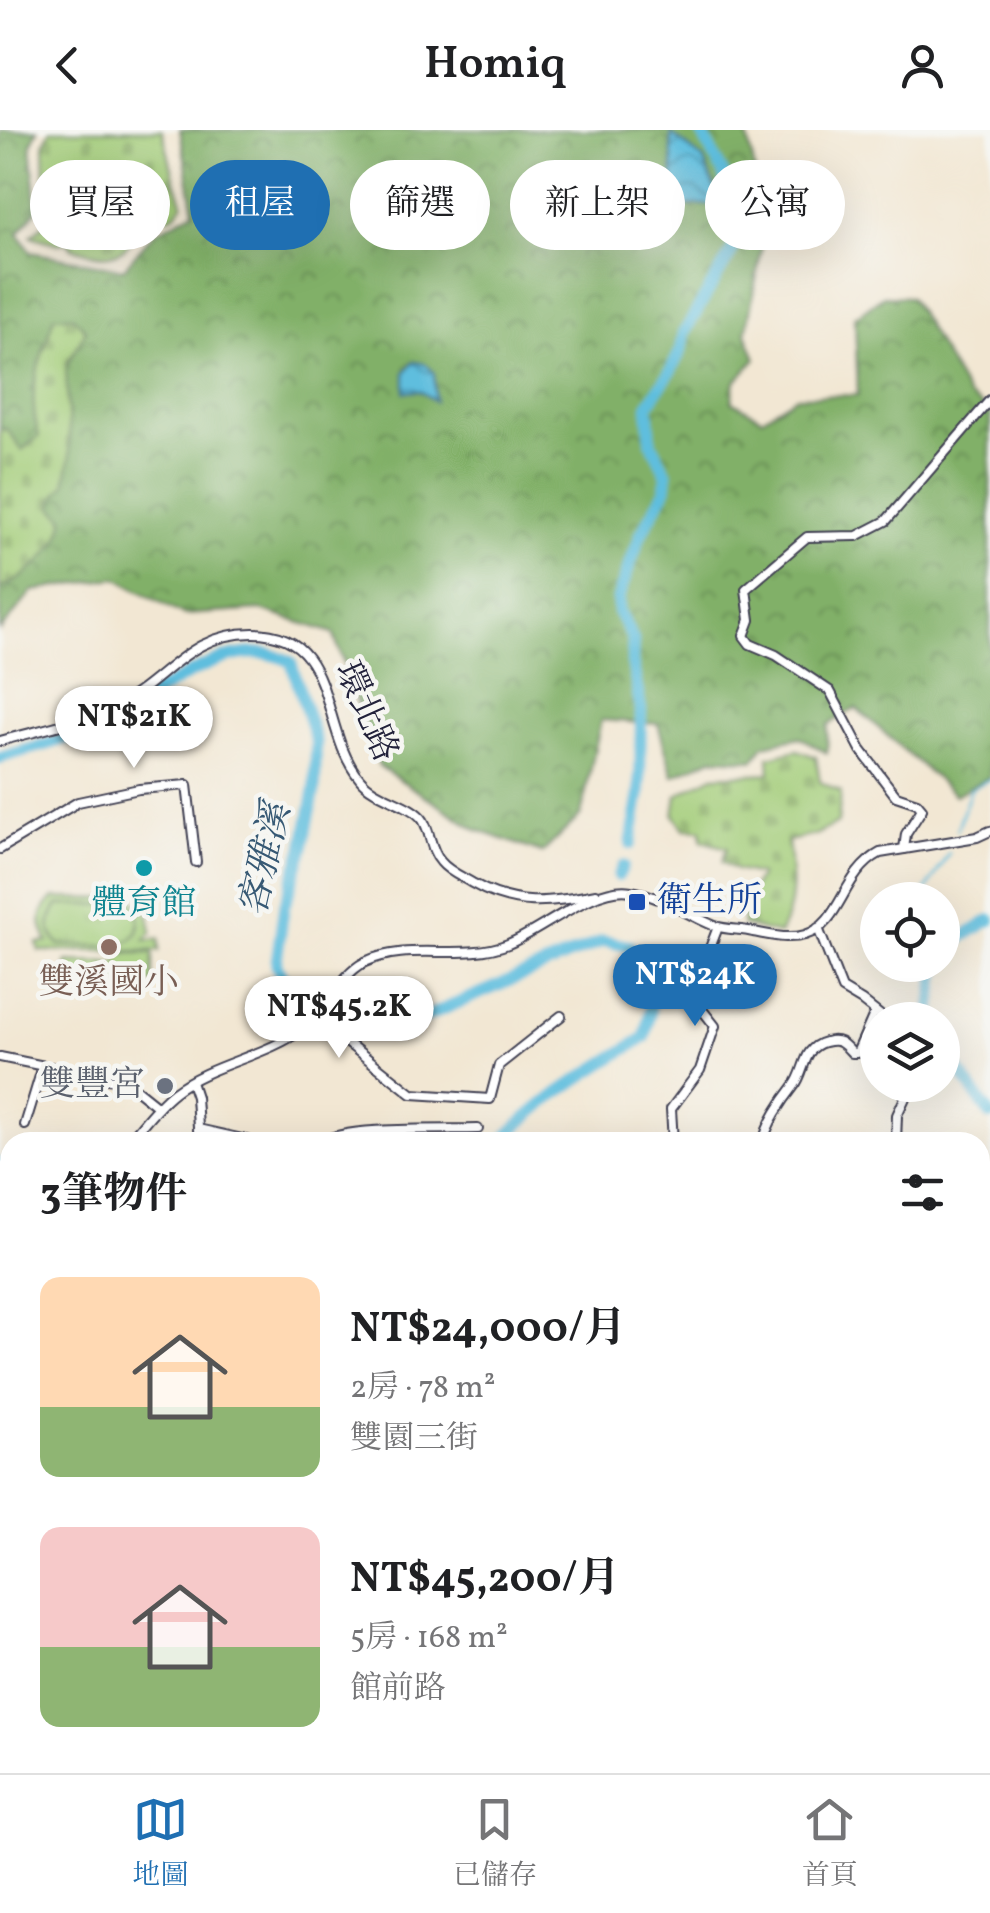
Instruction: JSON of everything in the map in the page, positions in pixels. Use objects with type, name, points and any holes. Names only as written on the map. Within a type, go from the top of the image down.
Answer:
[{"type":"street","points":[[904,849],[906,834],[922,809],[896,796],[861,750],[830,691],[776,655],[750,644],[744,636],[750,606],[746,589],[807,537],[858,536],[886,520],[990,400]]},
{"type":"street","name":"環北路","points":[[0,741],[108,709],[126,700],[197,645],[228,635],[276,636],[302,646],[311,658],[361,781],[423,820],[441,863],[497,897],[530,901],[630,890],[664,900],[718,927],[783,937],[804,936],[818,928]]},
{"type":"street","points":[[0,849],[78,802],[139,789],[187,785],[196,862]]},
{"type":"street","points":[[860,1002],[842,990],[818,928],[837,908],[858,868],[880,853],[977,837],[990,831]]},
{"type":"street","points":[[137,1132],[158,1107],[191,1082],[291,1036],[315,1017],[354,968],[371,959],[506,945],[607,892]]},
{"type":"street","points":[[672,1132],[670,1109],[700,1070],[715,1026],[685,988],[705,961],[718,927]]},
{"type":"street","points":[[315,1017],[412,1094],[490,1099],[499,1065],[561,1016]]},
{"type":"street","points":[[766,1132],[815,1045],[842,1041],[852,1053],[860,1045]]},
{"type":"street","points":[[0,1057],[128,1082],[158,1107]]},
{"type":"street","points":[[25,1125],[43,1066]]},
{"type":"street","points":[[191,1082],[198,1132]]},
{"type":"street","points":[[896,1132],[897,1115],[903,1102]]},
{"type":"street","points":[[198,1129],[211,1132]]},
{"type":"street","points":[[388,1132],[478,1129]]},
{"type":"green space","points":[[0,130],[38,130],[31,144],[30,218],[18,233],[31,252],[123,269],[139,250],[170,250],[170,224],[190,213],[190,250],[330,250],[330,160],[190,160],[190,188],[180,130],[746,130],[753,160],[705,160],[705,250],[761,250],[746,333],[756,359],[735,382],[732,401],[762,418],[797,396],[858,395],[855,317],[883,296],[910,297],[968,396],[990,411],[990,777],[955,795],[856,708],[828,725],[827,753],[800,737],[764,745],[754,760],[712,758],[673,776],[658,724],[601,720],[581,815],[542,853],[477,830],[379,766],[333,633],[261,610],[183,615],[116,578],[33,591],[0,631]]},
{"type":"green space","points":[[50,130],[162,130],[170,160],[44,160],[44,145]]},
{"type":"green space","points":[[170,161],[183,203],[170,216]]},
{"type":"green space","points":[[82,250],[122,250],[103,255]]},
{"type":"green space","points":[[54,316],[72,316],[86,330],[66,366],[70,459],[65,485],[53,499],[52,507],[64,517],[63,527],[42,560],[0,588],[0,431],[6,428],[22,450],[39,436],[34,389]]},
{"type":"green space","points":[[797,750],[816,757],[820,782],[841,792],[838,823],[815,835],[788,841],[790,901],[779,934],[742,925],[745,901],[760,875],[736,870],[722,862],[727,848],[702,841],[701,830],[684,829],[674,815],[677,795],[713,776],[770,773],[769,757]]},
{"type":"green space","points":[[54,898],[133,899],[149,915],[152,932],[145,940],[159,939],[159,951],[39,951],[37,943],[48,942],[41,918]],"holes":[[[127,904],[137,909],[140,925],[128,942],[60,945],[50,931],[58,905]]]},
{"type":"green space","points":[[127,904],[137,909],[139,925],[136,935],[127,942],[60,945],[50,930],[58,905]]},
{"type":"green space","points":[[118,953],[153,953],[153,983],[84,982],[83,989],[66,989],[67,962],[118,963]]},
{"type":"water","points":[[671,134],[703,159],[705,205],[685,206],[685,160],[672,160]]},
{"type":"water","points":[[414,362],[426,364],[434,373],[435,401],[420,391],[405,392],[405,372]]},
{"type":"waterway","points":[[631,844],[640,793],[641,709],[632,662],[633,640],[618,611],[618,598],[641,534],[665,491],[667,474],[651,442],[648,405],[670,372],[684,333],[731,253],[739,231],[723,173],[700,130]]},
{"type":"waterway","name":"客雅溪","points":[[0,758],[81,732],[214,662],[252,653],[291,662],[316,742],[315,788],[303,849],[284,907],[276,964],[282,977],[304,993],[360,1018],[418,1020],[603,941],[630,946],[643,970],[651,999],[645,1037],[552,1098],[512,1132]]},
{"type":"waterway","points":[[957,830],[971,789],[990,779]]},
{"type":"waterway","points":[[931,882],[949,853]]},
{"type":"waterway","points":[[618,876],[623,866]]},
{"type":"waterway","name":"客雅溪","points":[[960,939],[990,920]]},
{"type":"waterway","name":"客雅溪","points":[[932,1002],[935,982]]},
{"type":"waterway","name":"客雅溪","points":[[960,1071],[990,1115]]},
{"type":"place","name":"體育館","points":[[144,868]]},
{"type":"place","name":"衛生所","points":[[637,902]]},
{"type":"place","name":"雙溪國小","points":[[109,947]]},
{"type":"place","name":"雙豐宮","points":[[165,1086]]}]
